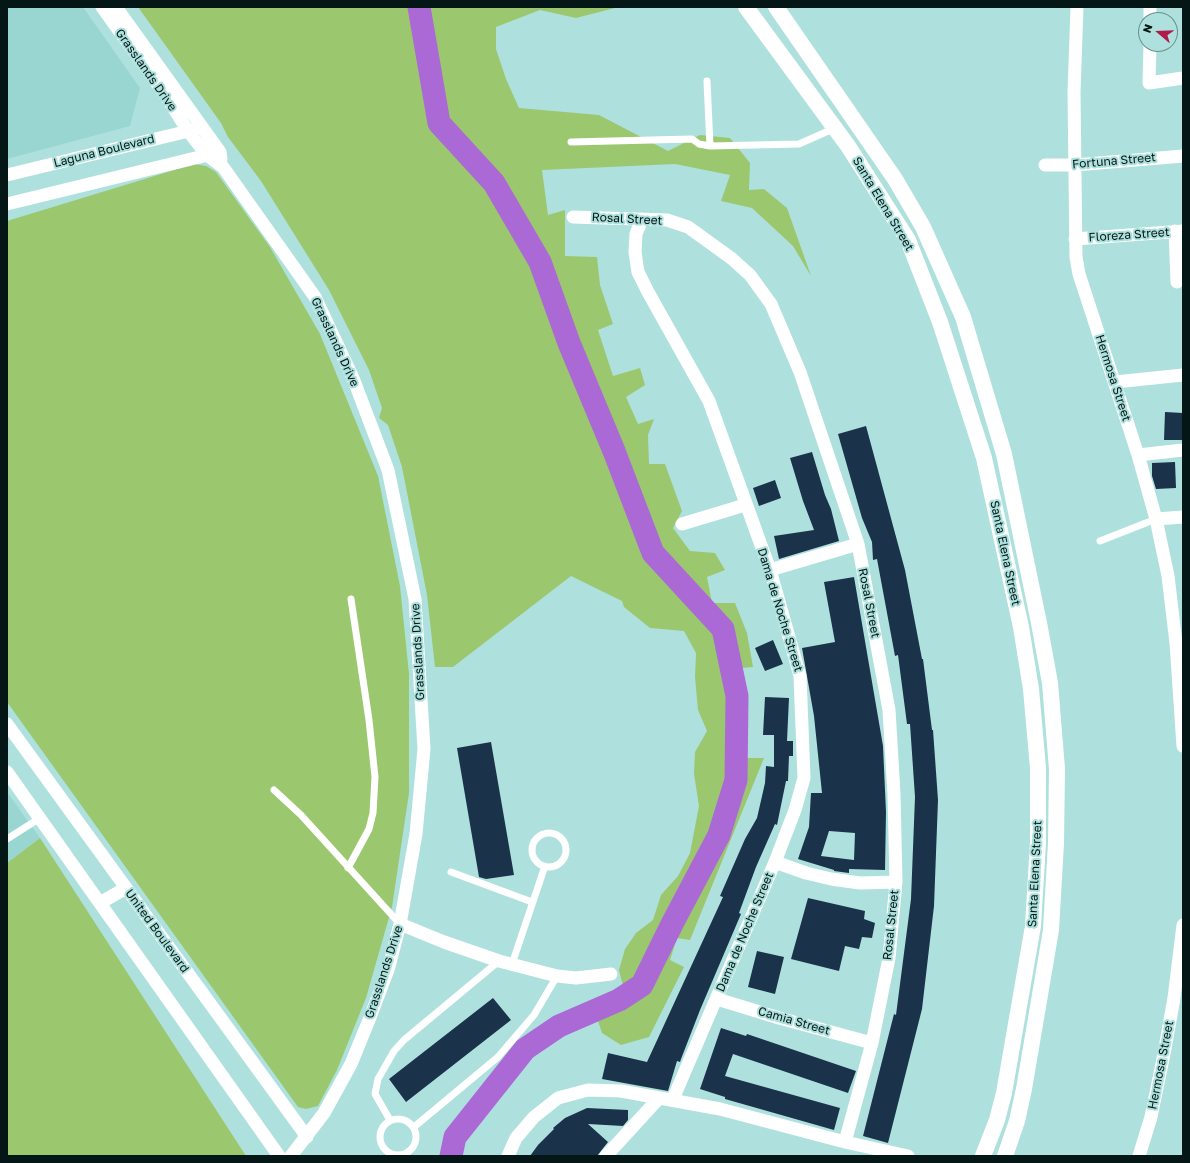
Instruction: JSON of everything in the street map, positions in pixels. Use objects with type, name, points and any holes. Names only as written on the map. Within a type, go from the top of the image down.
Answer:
[{"type":"street","name":"Grasslands Drive","points":[[102,7],[166,96],[188,131],[213,154],[223,167],[315,297],[353,378],[388,470],[415,599],[424,749],[416,834],[400,924],[388,970],[370,1020],[351,1064],[328,1107],[307,1137],[291,1156]]},
{"type":"street","name":"Grasslands Drive","points":[[116,7],[201,128],[213,154]]},
{"type":"street","name":"Santa Elena Street","points":[[746,7],[835,128],[908,240],[940,322],[984,458],[1021,627],[1031,689],[1038,768],[1038,842],[1033,926],[1004,1093],[997,1120],[983,1156]]},
{"type":"street","name":"Santa Elena Street","points":[[776,7],[895,179],[923,227],[963,317],[1004,454],[1037,616],[1050,683],[1057,769],[1056,843],[1052,922],[1024,1089],[1017,1121],[1005,1156]]},
{"type":"street","name":"Hermosa Street","points":[[1078,7],[1074,92],[1075,239],[1079,274],[1138,455],[1156,519],[1180,643],[1183,746]]},
{"type":"street","points":[[1150,52],[1149,83],[1183,78]]},
{"type":"street","name":"Laguna Boulevard","points":[[7,175],[201,128]]},
{"type":"street","points":[[7,204],[213,154]]},
{"type":"street","name":"Fortuna Street","points":[[1045,165],[1075,165],[1183,156]]},
{"type":"street","name":"Rosal Street","points":[[573,217],[667,220],[688,227],[736,262],[750,275],[771,304],[800,372],[858,544],[889,710],[894,794],[896,882],[889,958],[872,1043],[845,1142]]},
{"type":"street","name":"Dama de Noche Street","points":[[642,219],[636,234],[635,252],[638,272],[709,401],[745,505],[770,570],[800,676],[804,778],[795,810],[775,862],[673,1100]]},
{"type":"street","points":[[1177,282],[1179,231]]},
{"type":"street","name":"Floreza Street","points":[[1075,239],[1179,231]]},
{"type":"street","points":[[1115,382],[1183,375]]},
{"type":"street","points":[[1138,455],[1183,450]]},
{"type":"street","points":[[682,524],[745,505]]},
{"type":"street","points":[[1156,519],[1183,517]]},
{"type":"street","points":[[770,570],[858,544]]},
{"type":"street","name":"United Boulevard","points":[[7,724],[307,1137]]},
{"type":"street","points":[[7,772],[278,1156]]},
{"type":"street","points":[[775,862],[831,880],[860,883],[896,882]]},
{"type":"street","points":[[100,903],[126,888]]},
{"type":"street","points":[[400,924],[444,942],[505,963],[557,976],[576,978],[611,974]]},
{"type":"street","name":"Hermosa Street","points":[[1139,1156],[1151,1117],[1162,1061],[1182,950],[1183,925]]},
{"type":"street","name":"Camia Street","points":[[716,999],[872,1043]]},
{"type":"street","points":[[508,1156],[516,1138],[534,1117],[558,1098],[588,1090],[621,1091],[720,1109],[845,1142],[908,1156]]},
{"type":"street","points":[[606,1156],[659,1098]]},
{"type":"lane","points":[[707,81],[710,146]]},
{"type":"lane","points":[[571,142],[692,139],[699,144],[710,146],[799,144],[835,128]]},
{"type":"lane","points":[[1100,541],[1156,519]]},
{"type":"lane","points":[[348,868],[369,829],[373,813],[375,777],[369,720],[351,599]]},
{"type":"lane","points":[[274,790],[301,815],[400,924]]},
{"type":"lane","points":[[7,839],[40,818]]},
{"type":"lane","points":[[542,834],[558,835],[564,843],[565,854],[556,865],[545,866],[536,861],[532,851],[535,841],[542,834]]},
{"type":"lane","points":[[390,1120],[375,1094],[378,1079],[394,1051],[404,1040],[505,963],[532,902],[545,866]]},
{"type":"lane","points":[[451,872],[532,902]]},
{"type":"lane","points":[[414,1127],[498,1057],[534,1015],[557,976]]},
{"type":"lane","points":[[399,1118],[408,1121],[414,1127],[416,1140],[409,1151],[401,1155],[392,1154],[385,1150],[380,1142],[383,1125],[390,1120],[399,1118]]},
{"type":"shaded area","points":[[7,7],[83,7],[140,88],[130,126],[7,159]]},
{"type":"shaded area","points":[[7,792],[40,838],[7,863]]},
{"type":"green space","points":[[138,7],[619,7],[576,18],[540,10],[496,27],[496,49],[506,79],[519,108],[599,115],[668,151],[700,135],[730,138],[750,163],[749,190],[764,189],[787,208],[811,276],[793,246],[752,208],[721,201],[730,175],[675,164],[542,170],[548,215],[565,210],[565,256],[597,257],[600,285],[613,324],[598,330],[613,376],[640,368],[645,385],[626,397],[638,424],[654,419],[648,435],[649,464],[665,464],[682,511],[673,528],[690,551],[715,553],[725,570],[707,577],[712,603],[735,603],[747,633],[753,667],[741,668],[745,697],[746,758],[764,758],[690,940],[677,938],[670,960],[684,967],[649,1037],[621,1045],[602,1033],[597,1018],[623,986],[619,970],[625,949],[636,933],[653,920],[661,895],[678,876],[690,853],[699,806],[694,774],[695,752],[707,731],[698,710],[695,677],[696,653],[684,631],[650,628],[624,607],[622,601],[571,576],[453,667],[435,667],[427,595],[402,467],[388,425],[379,418],[382,408],[369,370],[329,290],[261,181],[228,137],[221,123]]},
{"type":"green space","points":[[194,164],[206,166],[216,172],[270,247],[320,334],[378,476],[400,586],[409,674],[409,793],[392,907],[366,998],[337,1070],[318,1106],[306,1109],[298,1107],[7,702],[7,221]]},
{"type":"green space","points":[[40,838],[246,1156],[7,1156],[7,863]]},
{"type":"building","points":[[1165,412],[1183,413],[1183,440],[1164,440]]},
{"type":"building","points":[[866,426],[905,570],[923,659],[933,730],[938,800],[934,906],[922,1009],[888,1143],[863,1136],[894,1014],[896,1015],[911,899],[915,797],[910,724],[907,724],[898,655],[895,656],[877,559],[873,560],[872,542],[862,518],[838,434]]},
{"type":"building","points":[[812,452],[825,495],[831,509],[839,541],[779,559],[774,536],[814,530],[803,501],[790,458]]},
{"type":"building","points":[[1175,462],[1176,488],[1156,489],[1152,476],[1152,463]]},
{"type":"building","points":[[775,480],[781,498],[759,506],[753,488]]},
{"type":"building","points":[[854,577],[883,746],[886,812],[885,870],[849,869],[849,873],[834,871],[798,859],[809,827],[811,793],[822,793],[814,716],[802,648],[835,642],[824,582]],"holes":[[[829,831],[855,833],[854,860],[821,856]]]},
{"type":"building","points":[[773,640],[783,664],[765,671],[755,648]]},
{"type":"building","points":[[765,697],[789,698],[787,741],[793,741],[793,756],[789,756],[788,781],[786,781],[777,825],[775,824],[756,867],[739,913],[741,914],[700,1010],[680,1062],[677,1061],[668,1091],[602,1079],[608,1053],[647,1062],[723,897],[720,896],[745,839],[757,818],[765,783],[766,766],[774,767],[774,735],[763,735]]},
{"type":"building","points":[[491,742],[514,875],[486,879],[479,877],[457,748]]},
{"type":"building","points":[[808,898],[865,911],[864,919],[875,923],[872,938],[862,937],[859,949],[845,946],[839,971],[791,959]]},
{"type":"building","points":[[757,951],[784,957],[775,994],[748,987]]},
{"type":"building","points":[[493,998],[511,1020],[406,1102],[389,1079]]},
{"type":"building","points":[[721,1028],[746,1036],[747,1034],[856,1071],[848,1093],[733,1054],[725,1076],[840,1108],[834,1130],[725,1099],[725,1097],[700,1089]]},
{"type":"building","points":[[587,1108],[628,1110],[628,1120],[623,1126],[588,1124],[608,1142],[597,1156],[530,1156],[538,1145],[554,1129],[553,1128],[565,1118]]},
{"type":"waterway","points":[[419,7],[439,123],[494,183],[540,262],[569,343],[614,451],[653,553],[723,629],[737,696],[736,780],[719,835],[642,985],[619,1000],[559,1026],[525,1049],[455,1137],[451,1156]]}]
